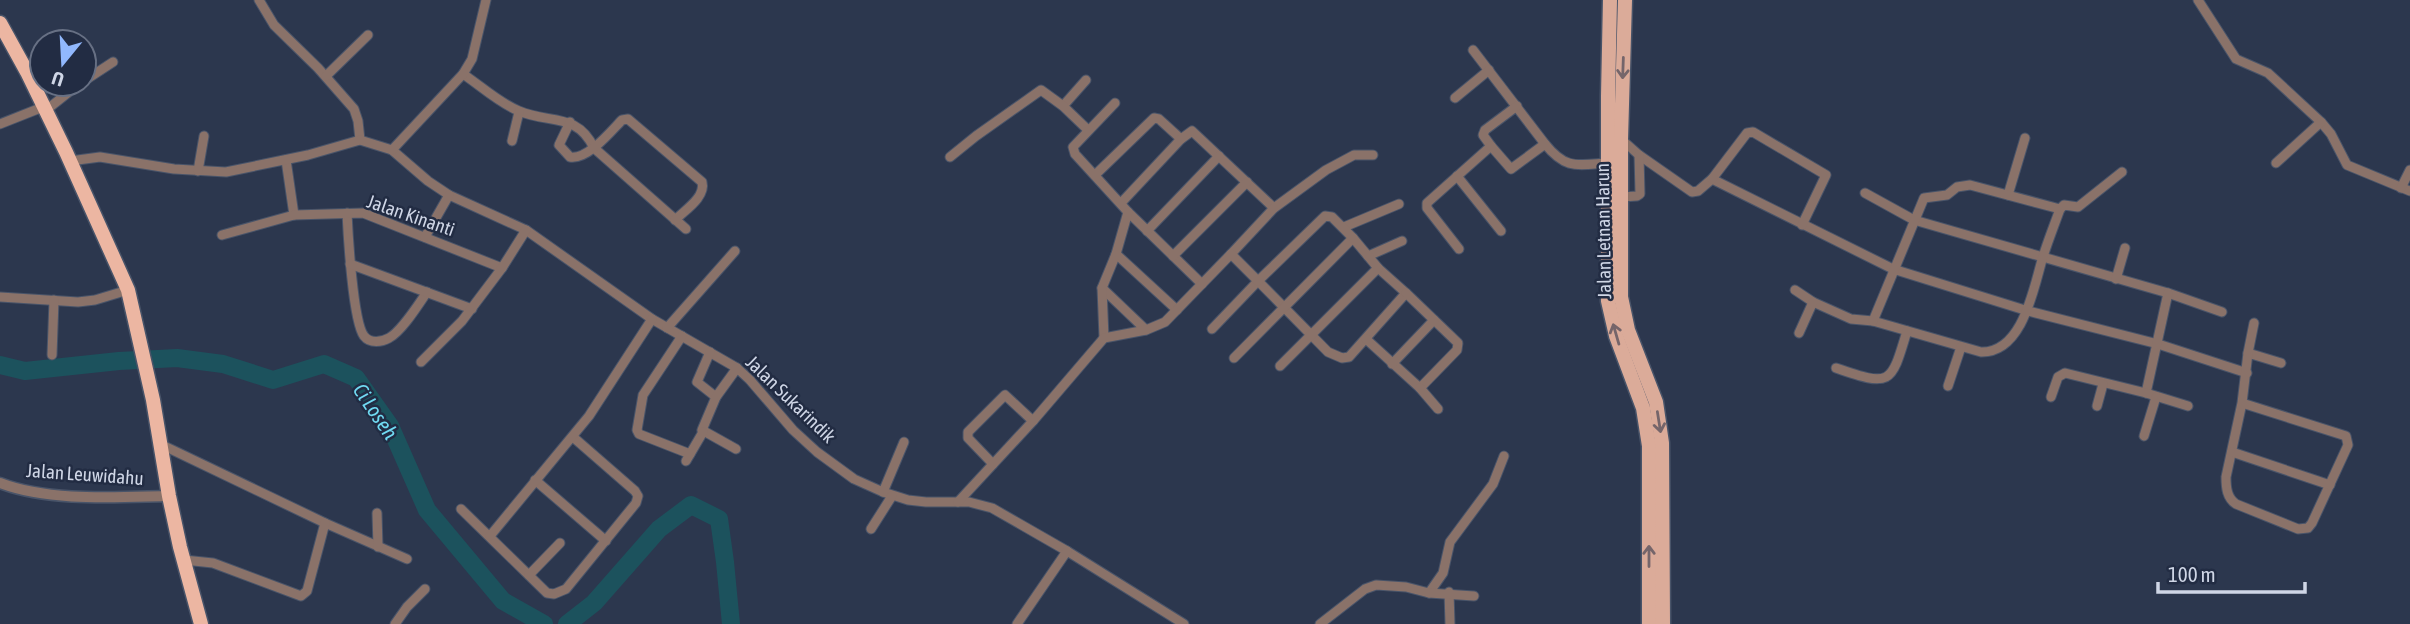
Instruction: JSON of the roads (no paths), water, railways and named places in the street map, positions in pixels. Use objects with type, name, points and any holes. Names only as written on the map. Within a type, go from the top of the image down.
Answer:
[{"type":"highway","points":[[0,23],[70,161],[129,295],[153,400],[169,496],[201,624]]},
{"type":"main road","name":"Jalan Letnan Harun","points":[[1611,0],[1615,138],[1622,197],[1621,297],[1628,330],[1656,402],[1662,443],[1663,624]]},
{"type":"main road","name":"Jalan Letnan Harun","points":[[1625,0],[1615,138],[1608,163],[1608,300],[1616,336],[1643,408],[1649,446],[1649,624]]},
{"type":"street","points":[[259,0],[274,25],[326,76],[354,109],[360,140]]},
{"type":"street","points":[[70,161],[100,158],[198,171],[240,170],[360,140],[392,150],[463,74],[472,59],[486,0]]},
{"type":"street","points":[[2198,0],[2236,59],[2268,73],[2321,122],[2331,134],[2347,165],[2405,189],[2410,170]]},
{"type":"street","points":[[326,76],[368,35]]},
{"type":"street","points":[[1473,50],[1556,157],[1567,163],[1608,163]]},
{"type":"street","points":[[98,72],[113,62]]},
{"type":"street","points":[[1455,98],[1489,70]]},
{"type":"street","points":[[463,74],[519,112],[569,122],[585,132],[594,148],[686,229]]},
{"type":"street","points":[[1063,106],[1086,80]]},
{"type":"street","points":[[950,157],[1041,90],[1088,130]]},
{"type":"street","points":[[0,124],[44,109],[59,98]]},
{"type":"street","points":[[1115,103],[1074,144],[1073,151],[1124,208],[1202,284]]},
{"type":"street","points":[[1517,106],[1483,132],[1491,146],[1509,168],[1513,169],[1545,144]]},
{"type":"street","points":[[512,141],[519,112]]},
{"type":"street","points":[[1095,176],[1154,118],[1159,119],[1181,139]]},
{"type":"street","points":[[569,122],[560,142],[562,149],[575,158],[594,148],[622,120],[628,119],[702,182],[702,194],[675,220]]},
{"type":"street","points":[[2276,163],[2321,122]]},
{"type":"street","points":[[1104,338],[1102,288],[1116,254],[1124,208],[1181,139],[1192,131],[1274,208]]},
{"type":"street","points":[[1615,138],[1692,192],[1698,191],[1712,179],[1747,133],[1753,132],[1826,175],[1802,225]]},
{"type":"street","points":[[198,171],[204,136]]},
{"type":"street","points":[[2008,195],[2025,138]]},
{"type":"street","points":[[1459,249],[1426,206],[1491,146]]},
{"type":"street","name":"Jalan Sukarindik","points":[[392,150],[449,195],[526,230],[652,319],[737,368],[793,430],[817,452],[854,479],[887,494],[918,502],[969,502],[999,511],[1184,624]]},
{"type":"street","points":[[958,502],[1033,421],[1104,338],[1146,330],[1165,322],[1274,208],[1340,161],[1354,155],[1373,155]]},
{"type":"street","points":[[1622,197],[1637,197],[1640,194],[1639,155]]},
{"type":"street","points":[[1147,231],[1219,156]]},
{"type":"street","points":[[285,160],[294,215]]},
{"type":"street","points":[[1795,290],[1813,302],[1851,319],[1872,321],[1981,352],[1997,351],[2009,340],[2028,311],[2060,209],[2064,205],[2081,205],[2122,172]]},
{"type":"street","points":[[1457,176],[1501,231]]},
{"type":"street","points":[[1712,179],[1893,269],[2028,311],[2158,344],[2247,373]]},
{"type":"street","points":[[1173,256],[1247,182]]},
{"type":"street","points":[[1872,321],[1924,198],[1947,195],[1963,185],[2060,209]]},
{"type":"street","points":[[1865,193],[1913,220],[2168,293],[2222,312]]},
{"type":"street","points":[[425,237],[449,195]]},
{"type":"street","points":[[1344,227],[1399,204]]},
{"type":"street","points":[[347,213],[350,264],[364,336],[371,341],[382,342],[392,337],[427,292]]},
{"type":"street","name":"Jalan Kinanti","points":[[222,235],[294,215],[347,213],[374,216],[502,268]]},
{"type":"street","points":[[1212,329],[1325,216],[1332,217],[1344,227],[1378,268],[1458,343],[1458,348],[1420,388]]},
{"type":"street","points":[[421,362],[472,309],[526,230]]},
{"type":"street","points":[[1234,358],[1353,238]]},
{"type":"street","points":[[1368,256],[1402,241]]},
{"type":"street","points":[[2116,279],[2125,248]]},
{"type":"street","points":[[667,328],[735,251]]},
{"type":"street","points":[[1116,254],[1177,310]]},
{"type":"street","points":[[1231,254],[1328,352],[1342,358],[1354,352],[1406,293]]},
{"type":"street","points":[[350,264],[472,309]]},
{"type":"street","points":[[1280,366],[1378,268]]},
{"type":"street","points":[[1102,288],[1146,330]]},
{"type":"street","points":[[2146,393],[2168,293]]},
{"type":"street","points":[[0,297],[94,300],[129,295]]},
{"type":"street","points":[[52,355],[54,300]]},
{"type":"street","points":[[1799,332],[1813,302]]},
{"type":"street","points":[[490,537],[589,416],[652,319]]},
{"type":"street","points":[[1392,364],[1434,320]]},
{"type":"street","points":[[2242,403],[2346,436],[2348,444],[2308,528],[2298,528],[2232,501],[2226,484],[2254,323]]},
{"type":"street","points":[[1836,368],[1866,378],[1884,379],[1896,369],[1908,331]]},
{"type":"street","points":[[682,336],[643,396],[637,430],[639,434],[688,457],[703,432],[702,428],[716,397],[737,368]]},
{"type":"street","points":[[1366,339],[1420,388],[1438,409]]},
{"type":"street","points":[[1948,386],[1961,346]]},
{"type":"street","points":[[710,352],[696,382],[716,397]]},
{"type":"street","points":[[2248,353],[2281,363]]},
{"type":"street","points":[[2051,397],[2058,377],[2065,373],[2188,406]]},
{"type":"street","points":[[2097,405],[2103,384]]},
{"type":"street","points":[[993,464],[968,438],[968,432],[1005,395],[1033,421]]},
{"type":"street","points":[[2144,436],[2156,397]]},
{"type":"street","points":[[703,432],[737,449]]},
{"type":"street","points":[[461,509],[547,593],[560,593],[606,541],[636,503],[638,496],[573,437]]},
{"type":"street","points":[[871,530],[887,494],[904,442]]},
{"type":"street","points":[[160,444],[407,559]]},
{"type":"street","points":[[2232,452],[2330,485]]},
{"type":"street","points":[[1429,593],[1443,573],[1450,542],[1493,484],[1504,456]]},
{"type":"street","points":[[535,480],[606,541]]},
{"type":"street","name":"Jalan Leuwidahu","points":[[0,483],[52,493],[169,496]]},
{"type":"street","points":[[377,513],[378,547]]},
{"type":"street","points":[[184,560],[213,564],[301,596],[307,591],[325,523]]},
{"type":"street","points":[[529,575],[561,543]]},
{"type":"street","points":[[1017,624],[1067,551]]},
{"type":"street","points":[[1320,624],[1365,589],[1376,585],[1474,596]]},
{"type":"street","points":[[395,624],[425,589]]},
{"type":"street","points":[[1448,592],[1450,624]]},
{"type":"waterway","name":"Ci Loseh","points":[[0,365],[25,371],[177,358],[223,364],[273,380],[324,364],[356,378],[390,426],[427,510],[503,601],[544,624]]},
{"type":"waterway","name":"Ci Loseh","points":[[567,624],[594,603],[659,529],[691,505],[719,519],[731,624]]}]
